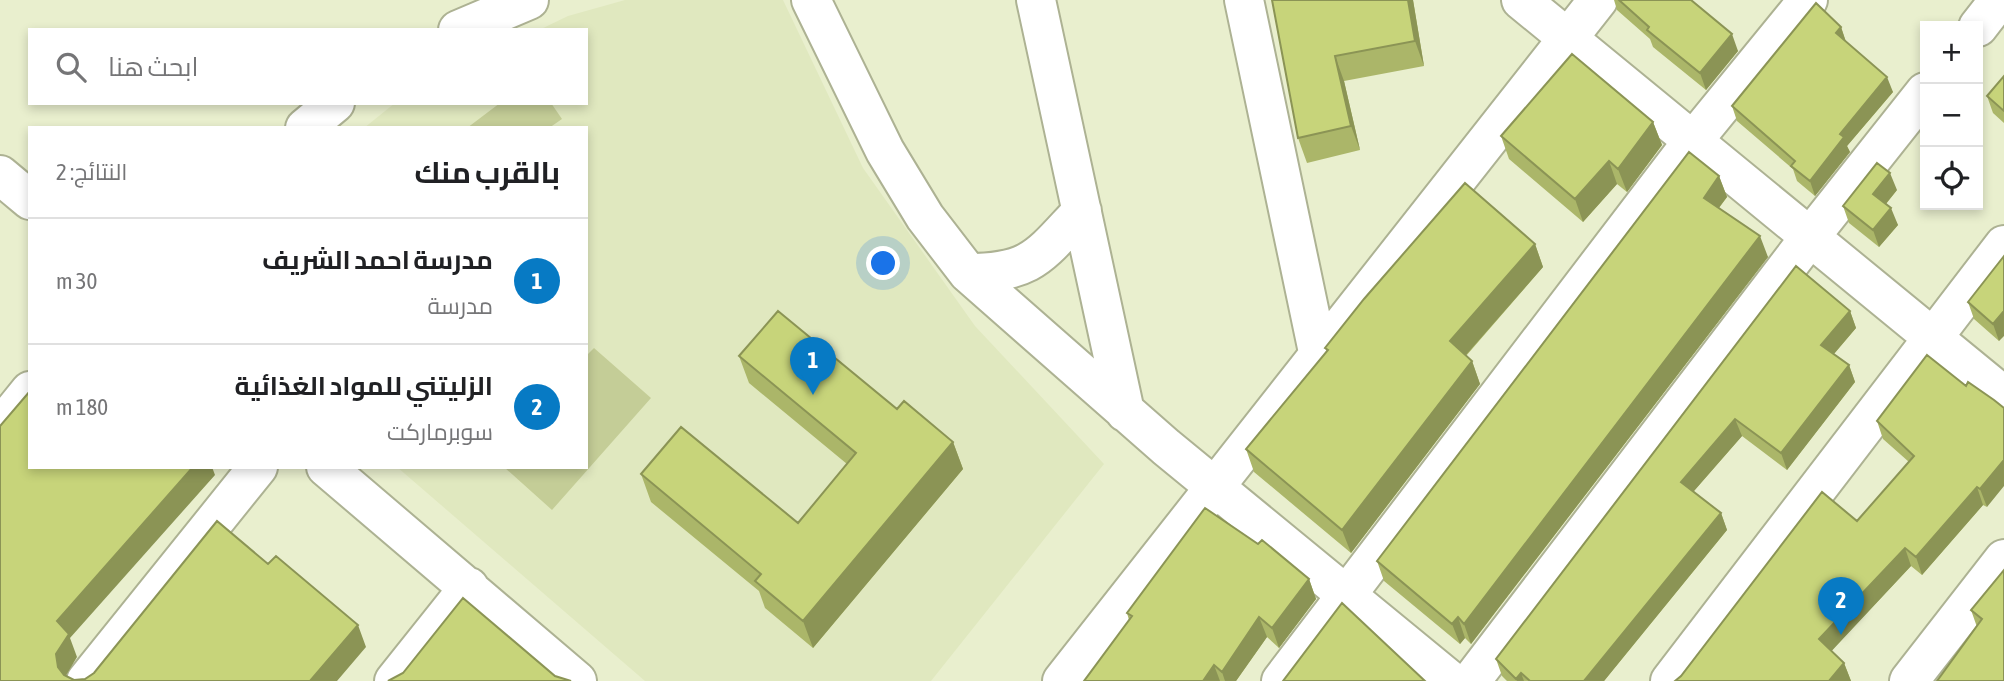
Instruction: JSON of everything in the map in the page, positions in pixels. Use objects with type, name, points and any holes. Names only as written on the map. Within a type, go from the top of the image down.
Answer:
[{"type":"street","points":[[463,28],[529,0]]},
{"type":"street","points":[[811,0],[884,151],[925,217],[968,272],[1125,412],[1451,681]]},
{"type":"street","points":[[1036,0],[1125,412]]},
{"type":"street","points":[[1244,0],[1318,352]]},
{"type":"street","points":[[1521,0],[2004,396]]},
{"type":"street","points":[[1062,681],[1318,352],[1598,0]]},
{"type":"street","points":[[1281,681],[1692,142],[1808,0]]},
{"type":"street","points":[[1983,21],[1999,0]]},
{"type":"street","points":[[1471,681],[1810,237],[1920,98]]},
{"type":"street","points":[[307,126],[333,105]]},
{"type":"street","points":[[0,175],[28,198]]},
{"type":"street","points":[[968,272],[999,273],[1018,268],[1042,253],[1082,211]]},
{"type":"street","points":[[1670,681],[1930,338],[2004,245]]},
{"type":"street","points":[[0,428],[28,393]]},
{"type":"street","points":[[86,681],[256,469]]},
{"type":"street","points":[[328,469],[577,681]]},
{"type":"street","points":[[1909,681],[2004,559]]},
{"type":"street","points":[[394,681],[469,587]]},
{"type":"shaded area","points":[[625,0],[783,0],[863,168],[975,326],[1104,464],[931,681],[645,681],[399,469],[588,469],[588,126],[366,126],[393,105],[588,105],[588,28],[543,28],[568,16]]},
{"type":"shaded area","points":[[497,105],[552,105],[562,119],[552,126],[470,126]]},
{"type":"shaded area","points":[[594,348],[651,398],[552,510],[506,469],[588,469],[588,354]]},
{"type":"building","points":[[1272,0],[1408,0],[1415,41],[1335,56],[1351,126],[1298,138]]},
{"type":"building","points":[[1619,0],[1691,0],[1732,34],[1700,73],[1647,30],[1649,27]]},
{"type":"building","points":[[1816,3],[1841,27],[1836,33],[1887,77],[1840,134],[1844,137],[1810,181],[1791,166],[1795,161],[1732,106]]},
{"type":"building","points":[[1572,54],[1653,122],[1618,169],[1609,161],[1575,199],[1501,136]]},
{"type":"building","points":[[2004,76],[2004,111],[1987,96]]},
{"type":"building","points":[[1689,152],[1719,176],[1704,198],[1760,236],[1464,624],[1458,617],[1452,624],[1377,561]]},
{"type":"building","points":[[1877,163],[1890,173],[1873,194],[1891,208],[1873,230],[1843,206]]},
{"type":"building","points":[[1465,183],[1535,244],[1450,341],[1472,361],[1342,530],[1246,449],[1328,350],[1325,348],[1364,299]]},
{"type":"building","points":[[2004,256],[2004,311],[1993,324],[1968,302]]},
{"type":"building","points":[[1796,266],[1850,311],[1821,345],[1849,365],[1781,453],[1735,419],[1681,482],[1721,513],[1584,681],[1530,681],[1521,673],[1516,679],[1496,659]]},
{"type":"building","points":[[778,311],[897,409],[904,401],[953,442],[803,621],[755,581],[761,574],[641,474],[681,427],[798,523],[856,453],[739,356]]},
{"type":"building","points":[[1927,355],[1966,386],[1968,382],[2004,408],[2004,460],[1916,557],[1905,548],[1819,639],[1844,663],[1829,681],[1675,681],[1822,492],[1857,521],[1914,456],[1877,421]]},
{"type":"building","points":[[28,393],[28,469],[191,469],[57,621],[69,634],[56,654],[58,667],[64,675],[74,680],[85,679],[94,673],[217,521],[268,564],[276,556],[358,625],[310,681],[0,681],[0,426]]},
{"type":"building","points":[[1205,508],[1258,544],[1262,540],[1309,579],[1272,628],[1259,617],[1222,672],[1214,665],[1203,681],[1084,681],[1132,616],[1127,613]]},
{"type":"building","points":[[2004,570],[2004,681],[1937,681],[1982,619],[1971,610]]},
{"type":"building","points":[[463,598],[555,676],[571,681],[388,681],[403,673]]},
{"type":"building","points":[[1342,603],[1425,681],[1283,681]]},
{"type":"place","name":"مدرسة احمد الشريف","points":[[813,395]]},
{"type":"place","name":"الزليتني للمواد الغذائية","points":[[1841,635]]}]
